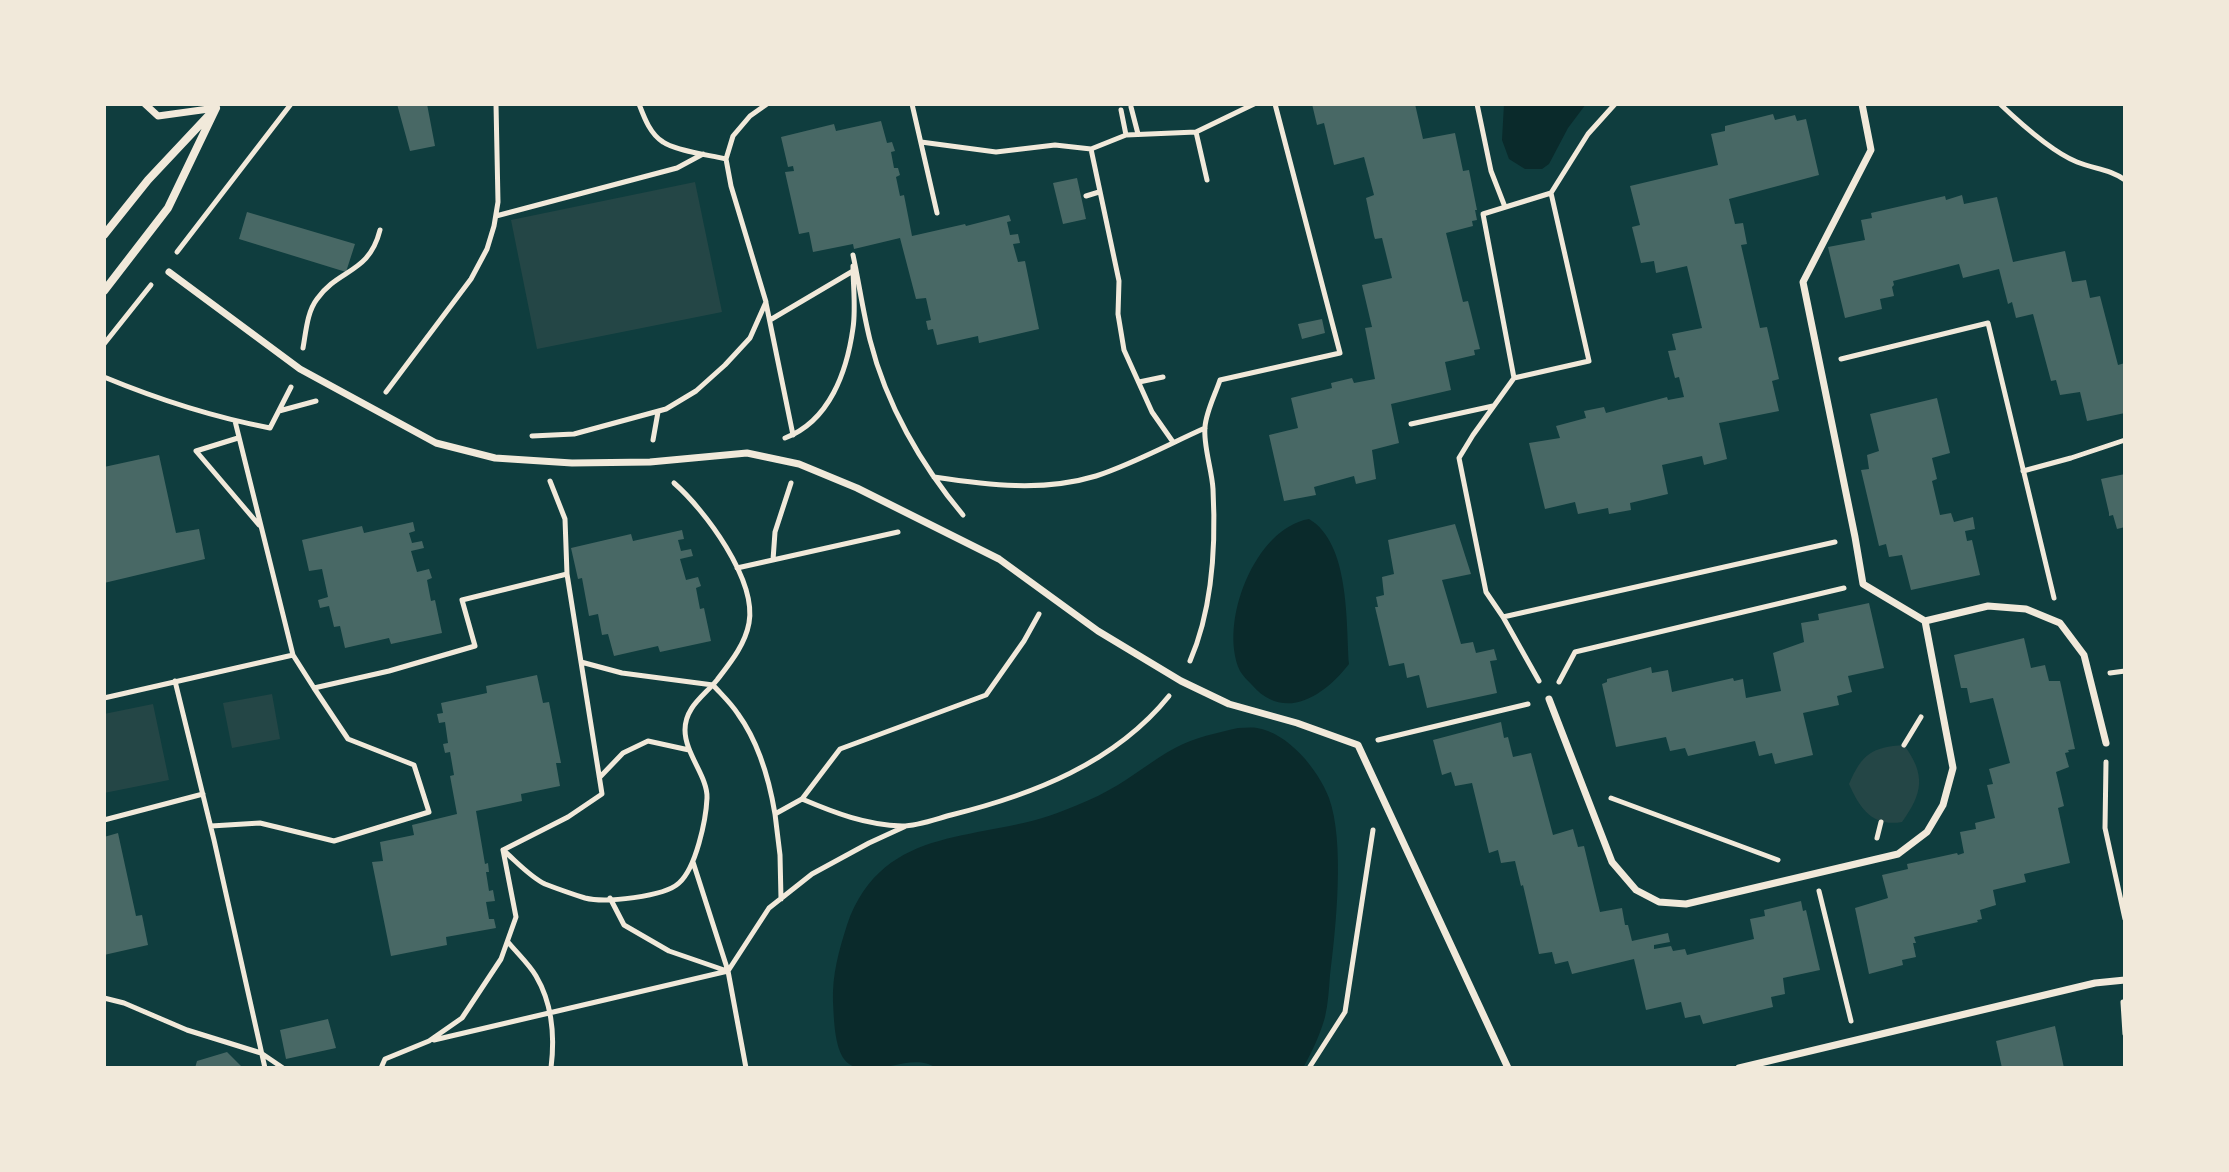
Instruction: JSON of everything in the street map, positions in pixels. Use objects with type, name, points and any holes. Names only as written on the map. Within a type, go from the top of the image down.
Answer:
[{"type":"street","points":[[145,104],[158,116],[217,106]]},
{"type":"street","points":[[1862,104],[1871,150],[1803,282],[1863,584],[1925,621],[1988,606],[2026,609],[2060,623],[2084,655],[2106,743]]},
{"type":"street","points":[[104,235],[148,180],[217,106]]},
{"type":"street","points":[[104,291],[168,208],[217,106]]},
{"type":"street","points":[[169,272],[300,369],[436,443],[495,458],[572,463],[650,462],[747,453],[799,464],[857,488],[999,559],[1098,631],[1181,681],[1229,704],[1297,723],[1358,745],[1508,1068]]},
{"type":"street","points":[[1549,699],[1612,862],[1636,890],[1659,902],[1686,904],[1898,854],[1927,832],[1943,805],[1953,768],[1925,621]]},
{"type":"street","points":[[1739,1068],[2095,983],[2123,981]]},
{"type":"path","points":[[170,261],[291,104]]},
{"type":"path","points":[[374,409],[471,279],[487,249],[498,202],[497,104]]},
{"type":"path","points":[[639,104],[645,122],[662,142],[726,159]]},
{"type":"path","points":[[767,104],[750,116],[733,136],[726,159],[731,186],[766,302],[793,435]]},
{"type":"path","points":[[912,104],[937,213]]},
{"type":"path","points":[[921,142],[996,152],[1055,145],[1091,149],[1126,135],[1196,132],[1254,104]]},
{"type":"path","points":[[381,1068],[385,1059],[429,1041],[728,971],[769,908],[812,874],[907,826],[992,805],[1050,783],[1126,740],[1156,712],[1181,681],[1197,644],[1209,592],[1213,487],[1205,428],[1220,380],[1340,353],[1275,104]]},
{"type":"path","points":[[1477,104],[1491,171],[1505,207]]},
{"type":"path","points":[[1514,378],[1483,214],[1551,193],[1588,134],[1615,104]]},
{"type":"path","points":[[2000,104],[2029,131],[2076,162],[2113,172],[2125,180]]},
{"type":"path","points":[[1131,107],[1138,134]]},
{"type":"path","points":[[1121,110],[1126,135]]},
{"type":"path","points":[[1196,132],[1207,180]]},
{"type":"path","points":[[1091,149],[1119,281],[1118,314],[1124,350],[1152,412],[1173,442]]},
{"type":"path","points":[[496,216],[677,168],[703,154]]},
{"type":"path","points":[[1086,196],[1099,192]]},
{"type":"path","points":[[1549,699],[1486,592],[1459,458],[1514,378],[1589,361],[1551,193]]},
{"type":"path","points":[[104,377],[139,392],[235,421],[270,428],[300,369],[308,321],[316,299],[364,262],[376,247],[380,230]]},
{"type":"path","points":[[747,453],[793,435],[822,413],[841,380],[853,327],[853,255],[871,342],[889,397],[933,476],[972,526]]},
{"type":"path","points":[[770,320],[853,271]]},
{"type":"path","points":[[104,344],[151,285]]},
{"type":"path","points":[[523,436],[574,434],[666,409],[696,391],[725,365],[750,338],[766,302]]},
{"type":"path","points":[[1820,364],[1988,323],[2060,623]]},
{"type":"path","points":[[1139,382],[1163,377]]},
{"type":"path","points":[[1411,424],[1494,406]]},
{"type":"path","points":[[211,826],[260,823],[334,841],[429,812],[414,765],[348,739],[293,655],[235,421]]},
{"type":"path","points":[[933,476],[986,484],[1062,484],[1096,476],[1205,428]]},
{"type":"path","points":[[238,438],[196,451],[260,525]]},
{"type":"path","points":[[2023,472],[2125,440]]},
{"type":"path","points":[[503,850],[568,817],[602,794],[567,574],[565,519],[543,461]]},
{"type":"path","points":[[503,850],[542,882],[588,899],[646,897],[679,884],[698,854],[708,793],[689,750],[685,730],[688,714],[743,642],[750,620],[747,594],[737,568],[704,513],[650,462]]},
{"type":"path","points":[[773,560],[775,532],[799,464]]},
{"type":"path","points":[[737,568],[899,532],[944,493]]},
{"type":"path","points":[[1503,617],[1855,537]]},
{"type":"path","points":[[314,688],[389,671],[475,646],[462,600],[567,574]]},
{"type":"path","points":[[1358,745],[1549,699],[1575,652],[1863,584]]},
{"type":"path","points":[[775,814],[802,799],[840,749],[986,695],[1024,641],[1049,596]]},
{"type":"path","points":[[104,698],[293,655]]},
{"type":"path","points":[[581,662],[622,673],[713,685],[738,714],[769,778],[780,855],[781,899]]},
{"type":"path","points":[[175,681],[265,1068]]},
{"type":"path","points":[[599,778],[623,753],[648,741],[689,750]]},
{"type":"path","points":[[2106,743],[2105,828],[2125,919]]},
{"type":"path","points":[[1584,788],[1815,873],[1856,1040]]},
{"type":"path","points":[[1309,1068],[1345,1012],[1379,791]]},
{"type":"path","points":[[104,820],[203,794]]},
{"type":"path","points":[[802,799],[873,824],[907,826]]},
{"type":"path","points":[[429,1041],[462,1018],[501,959],[516,917],[503,850]]},
{"type":"path","points":[[693,861],[728,971],[746,1068]]},
{"type":"path","points":[[610,898],[624,925],[669,951],[728,971]]},
{"type":"path","points":[[507,942],[536,976],[551,1013],[554,1041],[551,1068]]},
{"type":"path","points":[[2123,981],[2125,1034]]},
{"type":"path","points":[[104,998],[124,1003],[187,1030],[261,1053],[283,1068]]},
{"type":"shaded area","points":[[1504,104],[1586,104],[1568,128],[1549,164],[1542,169],[1525,169],[1509,159],[1502,140]]},
{"type":"shaded area","points":[[695,182],[722,312],[537,349],[511,220]]},
{"type":"shaded area","points":[[1309,519],[1322,530],[1339,564],[1346,606],[1349,664],[1316,694],[1291,703],[1278,702],[1265,696],[1240,671],[1234,651],[1238,604],[1246,580],[1272,540],[1290,526]]},
{"type":"shaded area","points":[[272,694],[280,739],[232,748],[223,703]]},
{"type":"shaded area","points":[[153,704],[169,780],[104,793],[104,714]]},
{"type":"shaded area","points":[[1238,728],[1269,731],[1291,745],[1310,764],[1324,787],[1334,816],[1338,885],[1328,1002],[1321,1030],[1303,1068],[936,1068],[915,1062],[870,1069],[859,1068],[844,1059],[834,1017],[837,963],[847,925],[864,891],[885,868],[911,851],[939,841],[1065,810],[1109,790],[1183,744]]},
{"type":"shaded area","points":[[1904,745],[1919,775],[1918,793],[1902,822],[1883,822],[1863,808],[1849,784],[1869,754]]},
{"type":"building","points":[[397,104],[427,104],[435,146],[410,151]]},
{"type":"building","points":[[1312,104],[1415,104],[1423,139],[1455,133],[1463,171],[1469,170],[1477,220],[1472,221],[1473,226],[1446,233],[1463,302],[1468,301],[1480,349],[1474,350],[1475,355],[1445,362],[1451,390],[1391,404],[1399,443],[1372,450],[1376,479],[1356,484],[1354,476],[1314,487],[1316,495],[1284,501],[1269,435],[1298,428],[1291,398],[1332,388],[1331,383],[1352,378],[1354,383],[1375,379],[1365,328],[1372,327],[1362,285],[1392,278],[1382,238],[1375,239],[1374,236],[1366,198],[1374,195],[1364,157],[1334,165],[1324,123],[1317,125]]},
{"type":"building","points":[[1773,114],[1775,120],[1795,115],[1797,121],[1806,119],[1819,175],[1729,199],[1735,224],[1743,223],[1747,244],[1741,245],[1760,328],[1767,327],[1779,379],[1772,381],[1779,411],[1719,423],[1727,459],[1704,465],[1702,456],[1662,465],[1668,494],[1630,503],[1631,510],[1609,514],[1608,508],[1578,514],[1575,502],[1545,509],[1529,443],[1560,438],[1556,426],[1586,418],[1584,411],[1604,407],[1606,413],[1667,397],[1668,400],[1684,397],[1668,351],[1676,350],[1672,334],[1702,328],[1687,266],[1656,273],[1654,261],[1641,263],[1632,227],[1640,225],[1630,186],[1718,165],[1711,134],[1725,131],[1725,126]]},
{"type":"building","points":[[881,121],[887,143],[892,142],[895,151],[891,152],[894,168],[898,168],[900,175],[896,177],[900,196],[904,195],[912,236],[1009,215],[1010,235],[1018,234],[1020,243],[1013,244],[1018,262],[1025,261],[1039,329],[979,343],[978,336],[937,345],[933,329],[928,330],[926,321],[931,320],[926,298],[916,299],[900,238],[854,249],[853,244],[813,252],[809,232],[799,234],[785,172],[794,171],[793,166],[788,167],[781,137],[834,124],[836,131]]},
{"type":"building","points":[[1077,178],[1086,219],[1063,224],[1053,183]]},
{"type":"building","points":[[1962,195],[1964,204],[1997,197],[2013,262],[2065,251],[2072,282],[2086,280],[2090,298],[2100,296],[2118,365],[2125,363],[2125,413],[2087,421],[2080,392],[2060,395],[2056,380],[2051,381],[2033,314],[2016,318],[2012,302],[2008,304],[1999,269],[1963,278],[1959,264],[1893,281],[1894,296],[1880,299],[1882,309],[1845,318],[1828,247],[1865,240],[1861,220],[1872,218],[1871,213]]},
{"type":"building","points":[[247,212],[355,244],[346,272],[239,239]]},
{"type":"building","points":[[1322,319],[1325,333],[1302,339],[1298,324]]},
{"type":"building","points":[[1937,398],[1950,453],[1932,458],[1937,479],[1932,481],[1940,515],[1951,513],[1954,522],[1973,517],[1975,529],[1965,531],[1967,541],[1972,540],[1980,575],[1911,590],[1902,555],[1889,557],[1886,544],[1879,546],[1861,470],[1869,469],[1867,455],[1879,451],[1870,414]]},
{"type":"building","points":[[159,455],[176,533],[199,529],[205,559],[104,583],[104,467]]},
{"type":"building","points":[[2125,474],[2125,527],[2117,529],[2113,515],[2109,516],[2101,479]]},
{"type":"building","points":[[413,522],[415,531],[409,533],[412,543],[422,541],[424,548],[411,551],[417,572],[429,569],[432,578],[427,580],[431,601],[435,600],[442,633],[391,644],[389,638],[345,648],[340,626],[334,627],[329,606],[320,608],[318,600],[328,597],[322,569],[309,571],[302,540],[362,526],[364,533]]},
{"type":"building","points":[[1455,524],[1471,574],[1442,580],[1461,644],[1473,642],[1476,653],[1494,649],[1497,660],[1490,661],[1497,693],[1427,708],[1419,675],[1407,678],[1404,663],[1389,666],[1375,607],[1378,607],[1376,597],[1384,595],[1382,577],[1394,574],[1388,540]]},
{"type":"building","points":[[682,530],[684,539],[678,540],[681,551],[691,549],[693,556],[680,559],[686,580],[698,577],[701,586],[696,588],[700,609],[704,608],[711,641],[660,652],[658,646],[614,656],[608,634],[602,635],[598,614],[589,616],[582,578],[578,579],[571,548],[631,534],[633,541]]},
{"type":"building","points":[[1869,603],[1884,668],[1848,676],[1852,692],[1837,696],[1839,705],[1803,713],[1813,755],[1775,764],[1772,753],[1759,756],[1755,741],[1688,756],[1685,748],[1670,751],[1666,737],[1616,747],[1602,684],[1607,679],[1651,667],[1652,673],[1668,670],[1672,692],[1733,678],[1734,681],[1743,679],[1746,698],[1781,691],[1773,653],[1804,642],[1801,623],[1819,620],[1818,614]]},
{"type":"building","points":[[2024,638],[2031,668],[2045,665],[2049,681],[2060,681],[2075,749],[2065,753],[2069,767],[2056,772],[2064,806],[2058,808],[2070,863],[2024,874],[2026,882],[1993,890],[1996,905],[1980,910],[1982,919],[1978,922],[1914,937],[1916,957],[1902,960],[1903,965],[1869,974],[1855,908],[1888,898],[1882,875],[1908,869],[1907,864],[1964,853],[1960,832],[1976,829],[1975,823],[1995,818],[1987,785],[1993,784],[1989,769],[2010,763],[1993,698],[1970,703],[1967,688],[1961,688],[1954,655]]},
{"type":"building","points":[[537,675],[543,703],[549,702],[561,763],[556,763],[560,786],[521,794],[522,801],[476,811],[485,864],[488,863],[489,891],[493,890],[495,901],[486,902],[489,919],[494,919],[496,928],[446,937],[447,945],[391,956],[372,862],[383,861],[380,842],[414,835],[412,825],[457,814],[450,776],[454,775],[450,752],[445,753],[443,744],[448,743],[445,722],[439,723],[437,714],[443,713],[441,703],[487,693],[486,686]]},
{"type":"building","points":[[1501,722],[1513,757],[1531,753],[1553,835],[1573,829],[1578,847],[1584,846],[1600,912],[1622,908],[1632,941],[1668,933],[1670,942],[1654,945],[1654,949],[1671,946],[1673,951],[1685,949],[1687,955],[1754,939],[1750,919],[1765,916],[1764,910],[1801,901],[1803,911],[1806,910],[1820,970],[1783,978],[1785,994],[1771,997],[1773,1007],[1703,1024],[1700,1015],[1685,1018],[1681,1002],[1646,1010],[1634,959],[1572,974],[1568,961],[1555,964],[1552,952],[1539,954],[1515,861],[1501,863],[1498,850],[1489,853],[1472,783],[1455,786],[1451,772],[1442,775],[1433,740]]},
{"type":"building","points":[[118,833],[136,916],[142,915],[148,945],[104,955],[104,837]]},
{"type":"building","points":[[328,1019],[336,1048],[286,1059],[280,1030]]},
{"type":"building","points":[[2055,1026],[2064,1068],[2002,1068],[1996,1041]]},
{"type":"building","points":[[227,1052],[243,1068],[195,1068],[197,1061]]}]
